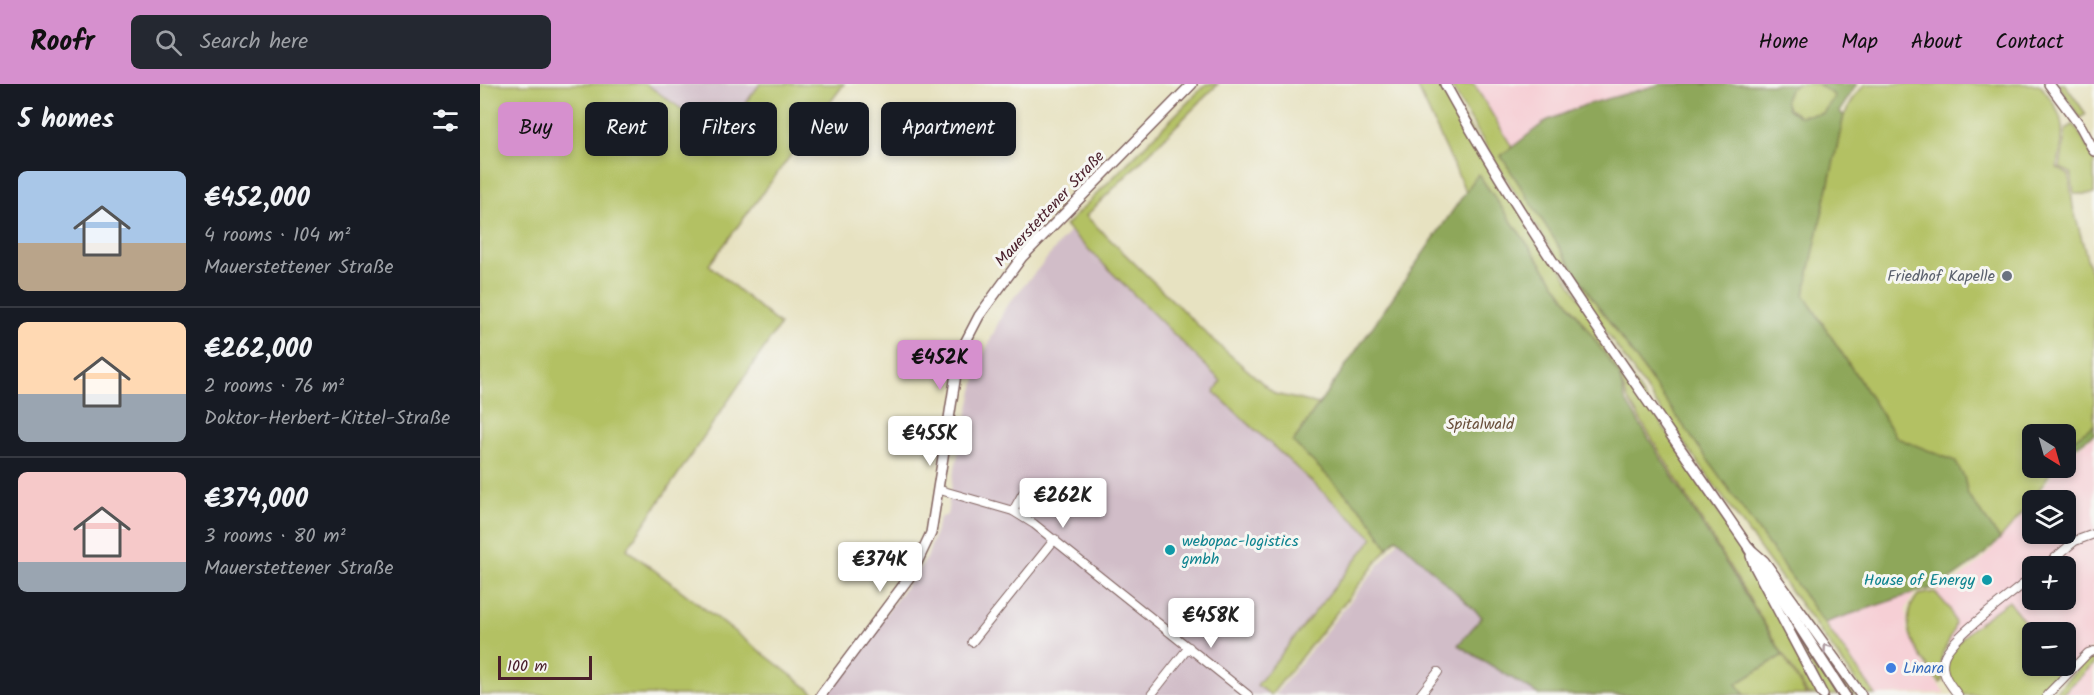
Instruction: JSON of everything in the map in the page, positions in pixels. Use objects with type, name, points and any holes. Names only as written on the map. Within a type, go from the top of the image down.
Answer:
[{"type":"highway","points":[[1749,548],[1844,695]]},
{"type":"main road","name":"Mauerstettener Straße","points":[[821,695],[911,575],[931,533],[940,490],[956,374],[966,341],[979,316],[1022,257],[1192,84]]},
{"type":"main road","points":[[1445,84],[1523,215],[1749,548],[1764,561],[1861,695]]},
{"type":"main road","points":[[2049,84],[2081,127],[2094,152]]},
{"type":"main road","points":[[1749,548],[1755,567],[1823,695]]},
{"type":"street","points":[[940,490],[1013,511],[1055,539],[1248,695]]},
{"type":"street","points":[[1013,511],[1023,493]]},
{"type":"street","points":[[2058,556],[2076,541],[2094,534]]},
{"type":"street","points":[[972,642],[1055,539]]},
{"type":"street","points":[[1958,695],[1947,681],[1943,670],[1948,649],[2022,586]]},
{"type":"street","points":[[1151,695],[1189,647]]},
{"type":"street","points":[[2047,695],[2088,653],[2094,651]]},
{"type":"street","points":[[1420,695],[1438,672]]},
{"type":"shaded area","points":[[646,84],[760,84],[746,102],[680,102],[680,108]]},
{"type":"shaded area","points":[[1474,84],[1661,84],[1585,105],[1546,121],[1512,147]]},
{"type":"shaded area","points":[[1070,231],[1221,381],[1214,392],[1373,538],[1257,685],[1269,695],[825,695],[927,558],[940,518],[947,515],[953,476],[979,365],[1005,308]]},
{"type":"shaded area","points":[[2094,436],[2094,648],[2076,661],[2076,622],[2024,622],[2008,601],[1952,648],[1947,640],[1954,631],[1955,623],[1950,609],[1935,592],[1953,583],[1981,561],[2022,516],[2022,544],[2076,544],[2076,490],[2042,490],[2050,478],[2076,478],[2076,449]]},
{"type":"shaded area","points":[[1399,540],[1482,617],[1459,645],[1539,695],[1275,695]]},
{"type":"shaded area","points":[[1915,593],[1906,609],[1907,631],[1927,670],[1945,693],[1876,695],[1824,623]]},
{"type":"shaded area","points":[[2093,664],[2094,695],[2061,695]]},
{"type":"green space","points":[[480,84],[646,84],[680,108],[680,156],[777,156],[777,102],[746,102],[760,84],[844,84],[831,102],[789,102],[790,156],[709,265],[780,325],[627,549],[817,695],[480,695]]},
{"type":"green space","points":[[1206,84],[1218,84],[1086,216],[1212,339],[1275,394],[1319,404],[1293,442],[1366,514],[1388,548],[1271,695],[1257,685],[1373,538],[1214,392],[1221,381],[1065,226]]},
{"type":"green space","points":[[1416,84],[1441,84],[1744,551],[1821,695],[1808,695],[1627,398],[1619,374],[1479,175],[1466,192]]},
{"type":"green space","points":[[1450,84],[1474,84],[1512,147],[1501,156],[1589,293],[1876,695],[1866,695],[1597,319],[1546,242]]},
{"type":"green space","points":[[1661,84],[1797,84],[1789,90],[1785,100],[1788,109],[1799,116],[1823,113],[1835,96],[1818,84],[1857,84],[1839,112],[1844,115],[1804,295],[1897,438],[1955,461],[1964,477],[1968,495],[2000,539],[1979,559],[1939,587],[1917,592],[1824,623],[1589,293],[1501,156],[1546,121],[1585,105]]},
{"type":"green space","points":[[1797,84],[1818,84],[1835,96],[1823,113],[1799,116],[1788,109],[1785,100],[1789,90]]},
{"type":"green space","points":[[1866,84],[2039,84],[2054,105],[2062,123],[2062,143],[2057,168],[2069,175],[2073,207],[2094,284],[2094,425],[2076,438],[2076,424],[2022,424],[2022,478],[2047,478],[2039,490],[2022,490],[2022,513],[2000,539],[1968,495],[1964,477],[1955,461],[1897,438],[1804,295],[1844,115],[1857,93]]},
{"type":"green space","points":[[2058,84],[2065,84],[2086,114],[2080,118]]},
{"type":"green space","points":[[2074,124],[2094,159],[2094,194],[2074,194],[2071,173],[2060,168],[2066,129]]},
{"type":"green space","name":"Spitalwald","points":[[1478,174],[1619,374],[1625,400],[1783,655],[1736,684],[1745,695],[1539,695],[1458,645],[1482,617],[1397,538],[1388,548],[1366,514],[1293,442]]},
{"type":"green space","points":[[2094,425],[2094,434],[2076,446],[2076,438]]},
{"type":"green space","points":[[1770,586],[1838,695],[1825,695]]},
{"type":"green space","points":[[1935,592],[1950,609],[1955,623],[1942,657],[1943,681],[1940,683],[1918,652],[1909,629],[1908,618],[1911,606],[1918,595]]},
{"type":"green space","points":[[2009,601],[2025,622],[2022,622],[2022,676],[2060,676],[2040,695],[1961,695],[1951,681],[1947,671],[1947,661],[1959,641],[1979,622]]},
{"type":"green space","points":[[1797,611],[1857,695],[1847,695]]},
{"type":"green space","points":[[1783,655],[1806,695],[1745,695],[1736,684]]},
{"type":"green space","points":[[2094,656],[2094,664],[2061,695],[2052,695],[2071,676],[2076,676],[2076,671]]},
{"type":"place","name":"Friedhof Kapelle","points":[[2007,276]]},
{"type":"place","name":"webopac-logistics gmbh","points":[[1170,550]]},
{"type":"place","name":"House of Energy","points":[[1987,580]]},
{"type":"place","name":"Linara","points":[[1891,668]]}]
